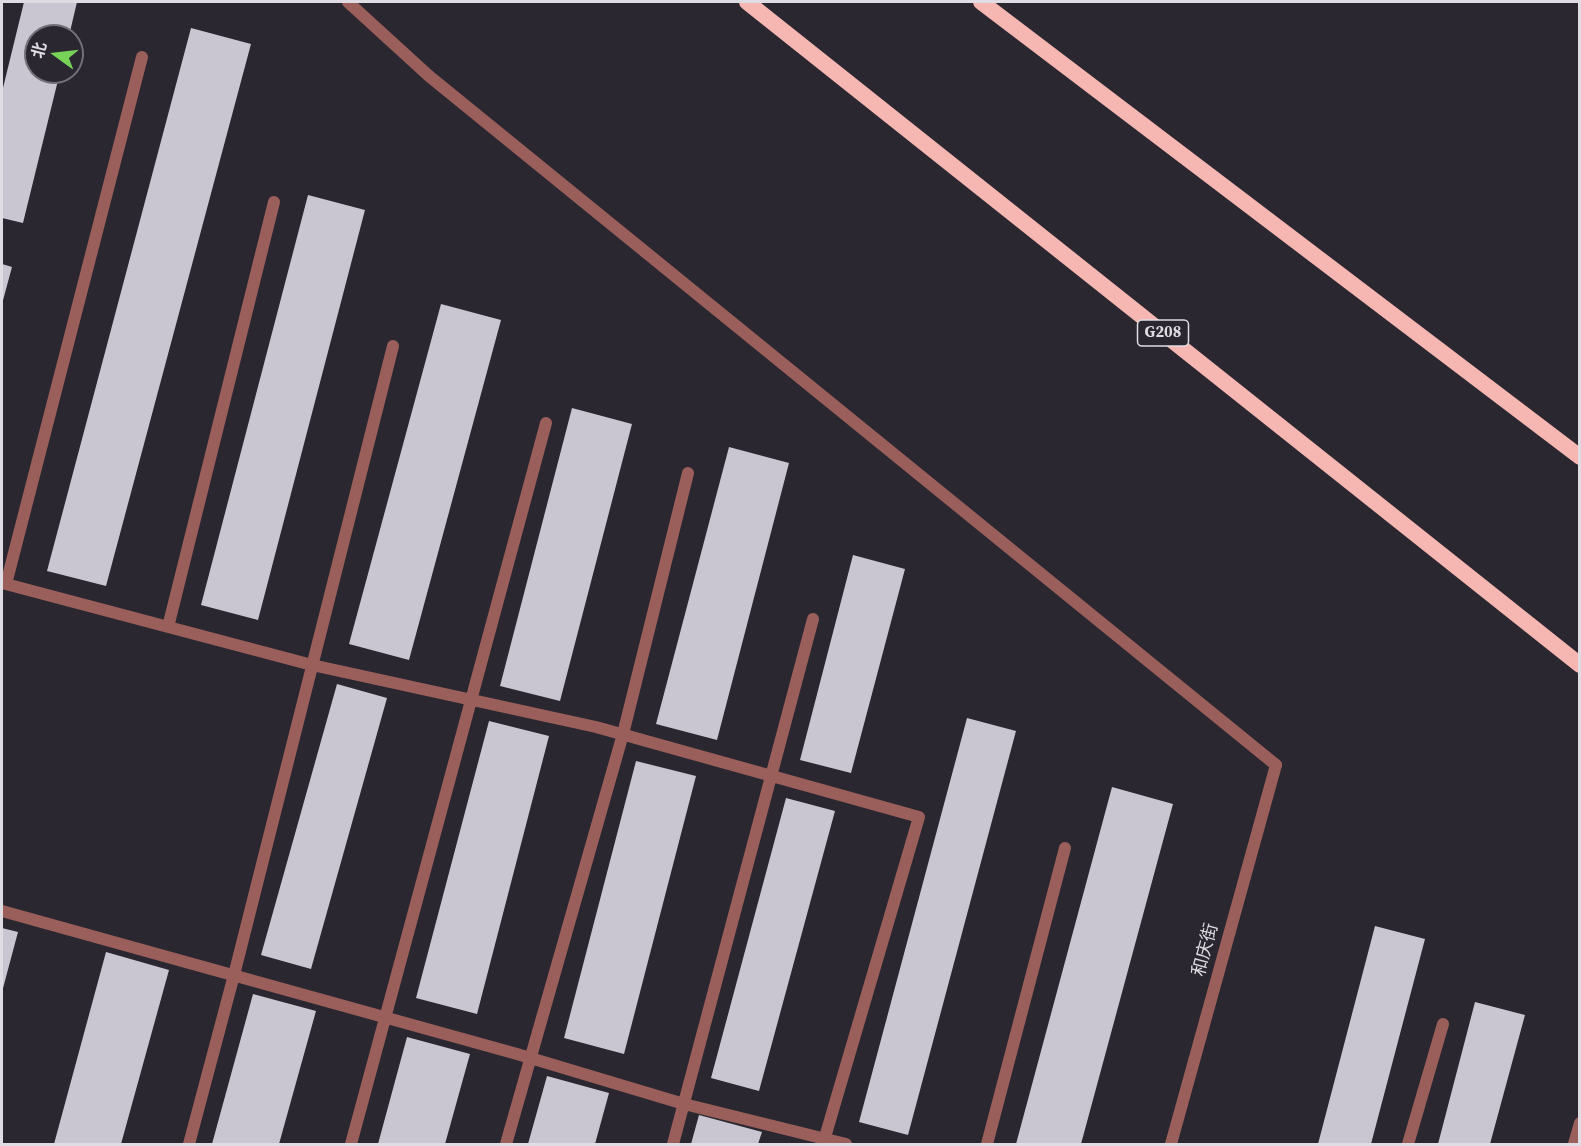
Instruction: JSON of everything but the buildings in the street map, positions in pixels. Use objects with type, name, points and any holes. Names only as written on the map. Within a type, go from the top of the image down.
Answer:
[{"type":"highway","name":"G208","points":[[747,2],[1580,665]]},
{"type":"highway","points":[[981,2],[1580,457]]},
{"type":"street","name":"和庆街","points":[[348,2],[439,83],[1276,765],[1171,1144]]},
{"type":"street","points":[[142,57],[4,583],[312,665],[623,734],[918,817],[824,1142]]},
{"type":"street","points":[[168,627],[274,202]]},
{"type":"street","points":[[189,1144],[393,346]]},
{"type":"street","points":[[351,1144],[546,423]]},
{"type":"street","points":[[506,1144],[623,734],[688,474]]},
{"type":"street","points":[[673,1144],[813,619]]},
{"type":"street","points":[[987,1144],[1065,848]]},
{"type":"street","points":[[2,911],[386,1017],[684,1104],[824,1142],[846,1144]]},
{"type":"street","points":[[1408,1144],[1443,1024]]},
{"type":"street","points":[[1574,1144],[1580,1122]]}]
